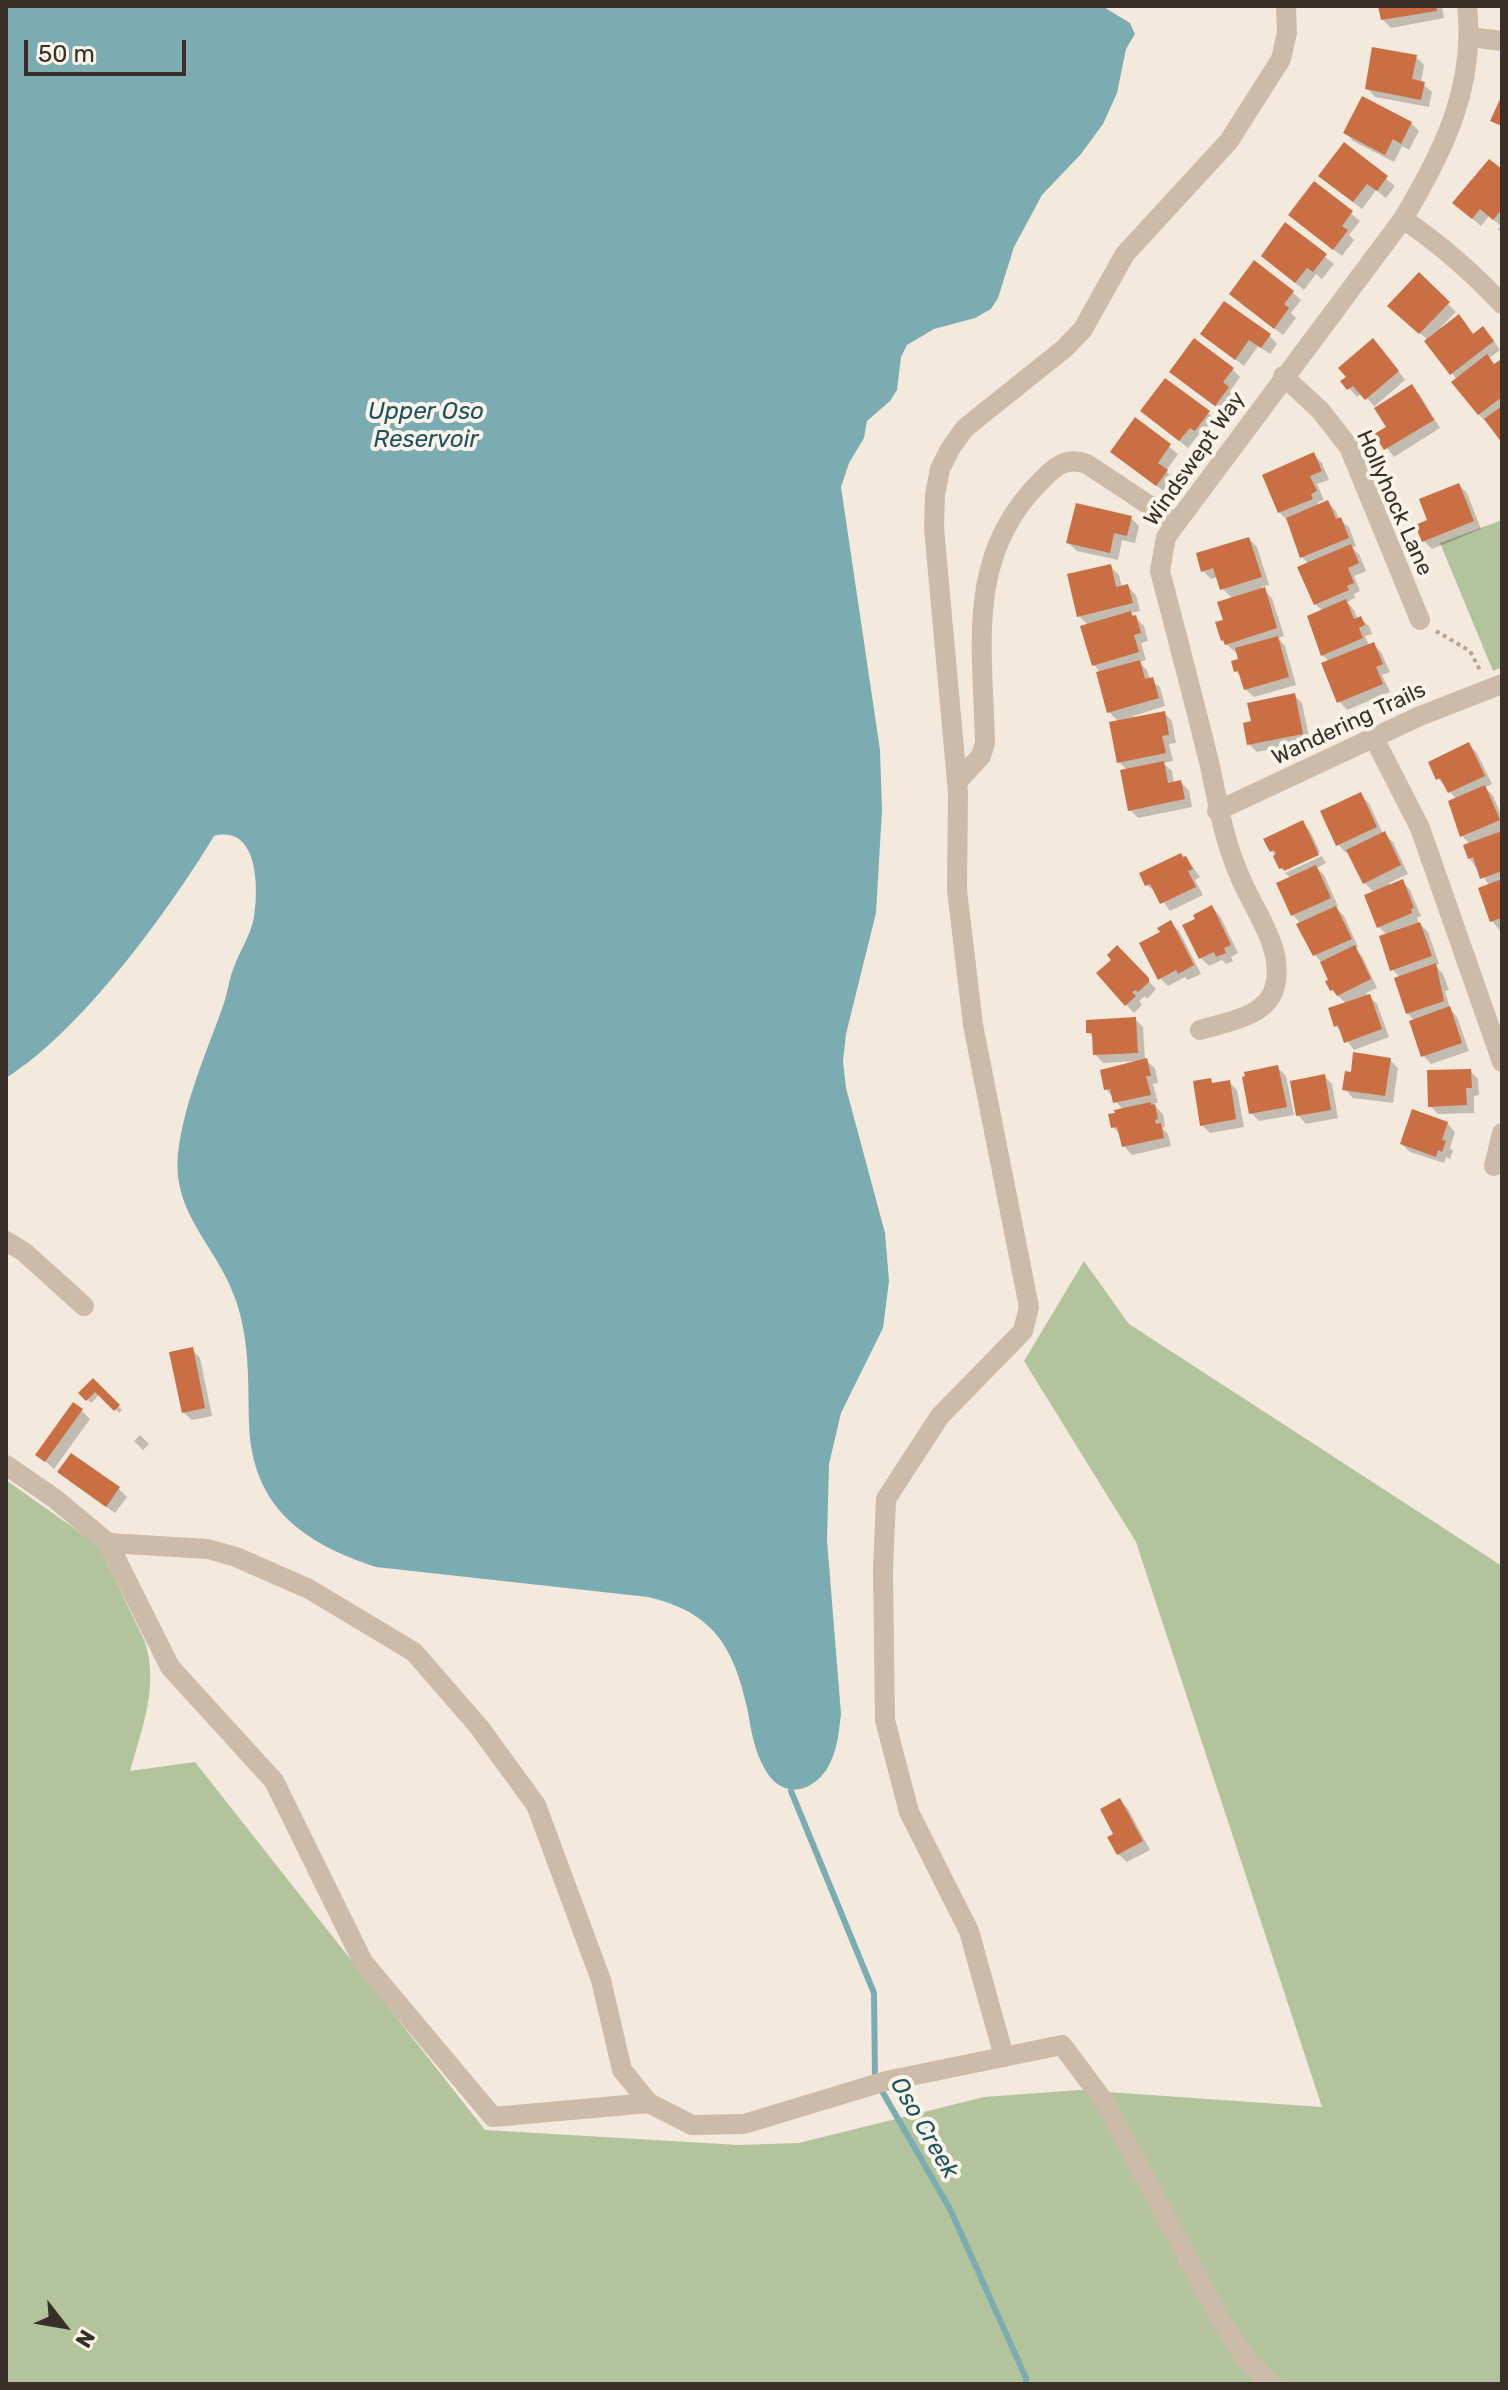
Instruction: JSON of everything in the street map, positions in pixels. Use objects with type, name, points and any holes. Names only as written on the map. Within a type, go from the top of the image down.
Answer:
[{"type":"street","points":[[1004,2057],[969,1931],[909,1812],[885,1720],[883,1570],[886,1499],[940,1416],[1023,1331],[1029,1307],[973,1025],[957,890],[957,782],[934,528],[935,495],[940,469],[965,428],[1065,348],[1083,329],[1125,254],[1229,141],[1281,59],[1287,33],[1286,6]]},
{"type":"street","name":"Windswept Way","points":[[1200,1030],[1262,1008],[1275,989],[1277,969],[1268,935],[1238,873],[1217,811],[1210,769],[1160,571],[1166,537],[1403,219],[1432,170],[1463,92],[1470,37],[1467,6]]},
{"type":"street","points":[[1470,37],[1502,41]]},
{"type":"street","points":[[1403,219],[1468,268],[1502,304]]},
{"type":"street","name":"Hollyhock Lane","points":[[1283,376],[1320,410],[1349,447],[1420,620]]},
{"type":"street","points":[[957,782],[981,756],[985,743],[982,613],[987,574],[998,538],[1029,493],[1053,469],[1066,461],[1076,460],[1087,464],[1176,523]]},
{"type":"street","name":"Wandering Trails","points":[[1217,811],[1420,716],[1497,676]]},
{"type":"street","points":[[1374,738],[1420,828],[1502,1062]]},
{"type":"street","points":[[1494,1166],[1502,1133]]},
{"type":"street","points":[[6,1241],[36,1262],[84,1306]]},
{"type":"street","points":[[6,1465],[54,1498],[108,1543],[170,1667],[274,1781],[363,1962],[493,2117],[649,2103]]},
{"type":"street","points":[[108,1543],[208,1549],[236,1557],[309,1589],[414,1652],[479,1727],[536,1805],[601,1980],[622,2070],[649,2103],[692,2125],[744,2124],[877,2084],[1062,2045],[1106,2104],[1219,2317],[1248,2362],[1272,2384]]},
{"type":"path","points":[[1420,620],[1470,651],[1482,673],[1497,676]]},
{"type":"green space","points":[[1502,520],[1502,667],[1493,671],[1440,543]]},
{"type":"green space","points":[[1084,1261],[1129,1324],[1502,1566],[1502,2384],[6,2384],[6,1480],[99,1546],[145,1642],[150,1691],[130,1771],[195,1762],[485,2130],[739,2145],[799,2143],[984,2097],[1079,2090],[1322,2107],[1136,1542],[1024,1361]]},
{"type":"water","name":"Upper Oso Reservoir","points":[[6,6],[1102,6],[1130,23],[1135,34],[1126,49],[1117,93],[1103,124],[1081,154],[1042,195],[1014,247],[998,298],[991,309],[975,318],[934,329],[907,345],[901,357],[897,390],[890,401],[867,421],[864,438],[849,463],[841,487],[880,750],[882,810],[876,913],[846,1034],[843,1061],[846,1088],[885,1233],[889,1281],[883,1328],[841,1413],[829,1464],[827,1540],[841,1714],[831,1761],[818,1780],[809,1786],[800,1789],[782,1787],[766,1771],[756,1748],[735,1666],[716,1634],[688,1612],[648,1597],[376,1567],[326,1546],[305,1533],[286,1518],[271,1499],[252,1453],[247,1361],[240,1313],[227,1279],[189,1212],[178,1175],[181,1134],[191,1096],[232,972],[254,917],[255,875],[247,849],[240,840],[229,835],[214,836],[148,934],[93,1001],[35,1057],[6,1078]]},
{"type":"building","points":[[1378,6],[1436,6],[1437,11],[1381,20]]},
{"type":"building","points":[[1372,47],[1417,55],[1412,79],[1425,82],[1421,100],[1365,89]]},
{"type":"building","points":[[1502,95],[1502,126],[1490,121]]},
{"type":"building","points":[[1362,96],[1412,122],[1401,144],[1393,139],[1385,155],[1343,133]]},
{"type":"building","points":[[1344,142],[1388,176],[1377,191],[1367,184],[1353,202],[1318,176]]},
{"type":"building","points":[[1489,159],[1502,169],[1502,209],[1493,220],[1480,209],[1472,219],[1452,203]]},
{"type":"building","points":[[1314,181],[1353,211],[1342,226],[1348,230],[1333,250],[1288,215]]},
{"type":"building","points":[[1285,222],[1327,254],[1313,272],[1307,268],[1295,283],[1261,256]]},
{"type":"building","points":[[1254,260],[1294,291],[1284,304],[1289,308],[1274,329],[1229,294]]},
{"type":"building","points":[[1419,272],[1450,302],[1419,334],[1387,306]]},
{"type":"building","points":[[1224,301],[1271,334],[1261,348],[1249,340],[1235,360],[1200,334]]},
{"type":"building","points":[[1459,314],[1473,334],[1483,326],[1494,341],[1450,375],[1424,341]]},
{"type":"building","points":[[1194,338],[1234,368],[1223,382],[1229,387],[1215,406],[1169,372]]},
{"type":"building","points":[[1373,338],[1399,371],[1365,400],[1353,386],[1347,390],[1340,381],[1346,377],[1338,368]]},
{"type":"building","points":[[1487,354],[1494,364],[1500,360],[1502,363],[1502,397],[1478,415],[1451,382]]},
{"type":"building","points":[[1165,378],[1210,411],[1195,431],[1190,428],[1179,441],[1140,411]]},
{"type":"building","points":[[1412,384],[1434,420],[1384,450],[1374,434],[1386,427],[1374,408]]},
{"type":"building","points":[[1502,406],[1502,443],[1484,419]]},
{"type":"building","points":[[1135,417],[1171,444],[1158,463],[1168,470],[1156,486],[1110,452]]},
{"type":"building","points":[[1314,452],[1322,471],[1310,476],[1317,491],[1311,494],[1313,499],[1278,513],[1262,475]]},
{"type":"building","points":[[1459,483],[1474,521],[1422,542],[1415,525],[1427,520],[1419,499]]},
{"type":"building","points":[[1328,500],[1336,519],[1341,517],[1349,538],[1300,558],[1286,518]]},
{"type":"building","points":[[1076,503],[1132,516],[1127,536],[1114,533],[1110,553],[1066,543]]},
{"type":"building","points":[[1249,537],[1262,577],[1220,590],[1213,568],[1201,572],[1196,553]]},
{"type":"building","points":[[1351,544],[1359,563],[1348,568],[1354,583],[1347,586],[1349,590],[1314,605],[1297,567]]},
{"type":"building","points":[[1111,564],[1116,587],[1128,584],[1133,603],[1077,617],[1067,574]]},
{"type":"building","points":[[1265,587],[1277,628],[1225,645],[1215,622],[1223,620],[1217,602]]},
{"type":"building","points":[[1346,599],[1354,619],[1361,616],[1365,625],[1359,628],[1363,638],[1321,656],[1307,616]]},
{"type":"building","points":[[1131,611],[1132,616],[1136,615],[1141,633],[1134,635],[1139,652],[1092,666],[1080,626]]},
{"type":"building","points":[[1278,636],[1289,677],[1244,690],[1231,661],[1238,659],[1235,648]]},
{"type":"building","points":[[1374,642],[1383,664],[1376,667],[1383,684],[1337,703],[1321,663]]},
{"type":"building","points":[[1140,660],[1145,679],[1153,677],[1159,698],[1107,713],[1096,672]]},
{"type":"building","points":[[1295,693],[1303,734],[1247,745],[1243,723],[1251,721],[1247,703]]},
{"type":"building","points":[[1165,711],[1169,735],[1162,736],[1166,753],[1117,763],[1109,722]]},
{"type":"building","points":[[1469,742],[1485,776],[1448,793],[1440,778],[1436,780],[1428,762]]},
{"type":"building","points":[[1164,761],[1168,783],[1181,780],[1185,799],[1128,811],[1120,770]]},
{"type":"building","points":[[1485,785],[1500,820],[1460,837],[1448,801]]},
{"type":"building","points":[[1361,792],[1377,827],[1336,846],[1320,811]]},
{"type":"building","points":[[1303,820],[1319,855],[1284,871],[1283,868],[1279,869],[1273,856],[1276,854],[1274,850],[1270,852],[1263,839]]},
{"type":"building","points":[[1385,831],[1401,865],[1363,884],[1346,850]]},
{"type":"building","points":[[1502,831],[1502,871],[1480,879],[1473,857],[1468,859],[1463,845]]},
{"type":"building","points":[[1181,853],[1193,869],[1188,871],[1196,887],[1160,904],[1150,884],[1145,886],[1139,873]]},
{"type":"building","points":[[1316,865],[1331,898],[1291,916],[1276,883]]},
{"type":"building","points":[[1403,879],[1414,908],[1411,909],[1412,913],[1377,928],[1364,895]]},
{"type":"building","points":[[1502,879],[1502,918],[1490,922],[1478,888]]},
{"type":"building","points":[[1212,905],[1231,945],[1224,948],[1226,953],[1216,957],[1214,952],[1199,959],[1182,925]]},
{"type":"building","points":[[1336,906],[1352,939],[1313,956],[1296,924]]},
{"type":"building","points":[[1171,920],[1194,965],[1158,980],[1139,943],[1160,932],[1157,928]]},
{"type":"building","points":[[1420,922],[1432,956],[1390,971],[1379,936]]},
{"type":"building","points":[[1117,945],[1149,978],[1149,982],[1138,992],[1132,992],[1136,996],[1125,1006],[1096,973],[1111,960],[1107,955]]},
{"type":"building","points":[[1355,945],[1371,979],[1337,996],[1325,981],[1328,980],[1320,962]]},
{"type":"building","points":[[1436,963],[1444,1001],[1406,1014],[1394,978]]},
{"type":"building","points":[[1370,994],[1382,1029],[1344,1043],[1338,1025],[1334,1027],[1328,1008]]},
{"type":"building","points":[[1450,1006],[1462,1043],[1421,1057],[1409,1021]]},
{"type":"building","points":[[1136,1017],[1138,1053],[1093,1055],[1092,1033],[1086,1033],[1086,1020]]},
{"type":"building","points":[[1353,1052],[1391,1058],[1385,1096],[1342,1090],[1345,1071],[1351,1072]]},
{"type":"building","points":[[1147,1058],[1151,1076],[1146,1076],[1151,1095],[1113,1103],[1110,1089],[1104,1090],[1100,1070]]},
{"type":"building","points":[[1278,1065],[1287,1107],[1249,1114],[1242,1077],[1245,1076],[1244,1072]]},
{"type":"building","points":[[1471,1069],[1472,1088],[1466,1088],[1467,1105],[1428,1107],[1427,1070]]},
{"type":"building","points":[[1325,1074],[1331,1110],[1296,1116],[1290,1081]]},
{"type":"building","points":[[1211,1078],[1212,1083],[1230,1080],[1236,1119],[1200,1126],[1193,1081]]},
{"type":"building","points":[[1151,1102],[1151,1105],[1155,1104],[1156,1124],[1161,1123],[1164,1138],[1122,1147],[1117,1127],[1111,1128],[1108,1114]]},
{"type":"building","points":[[1412,1109],[1448,1122],[1442,1140],[1446,1141],[1442,1152],[1438,1150],[1436,1157],[1400,1144]]},
{"type":"building","points":[[193,1347],[205,1408],[182,1413],[169,1352]]},
{"type":"building","points":[[93,1378],[120,1405],[114,1411],[95,1392],[86,1401],[78,1393]]},
{"type":"building","points":[[73,1402],[83,1409],[45,1462],[35,1455]]},
{"type":"building","points":[[71,1453],[120,1487],[106,1507],[57,1472]]},
{"type":"building","points":[[1120,1798],[1143,1841],[1117,1855],[1107,1837],[1113,1834],[1100,1809]]},
{"type":"waterway","name":"Oso Creek","points":[[791,1791],[874,1993],[875,2079],[950,2209],[1026,2384]]}]
